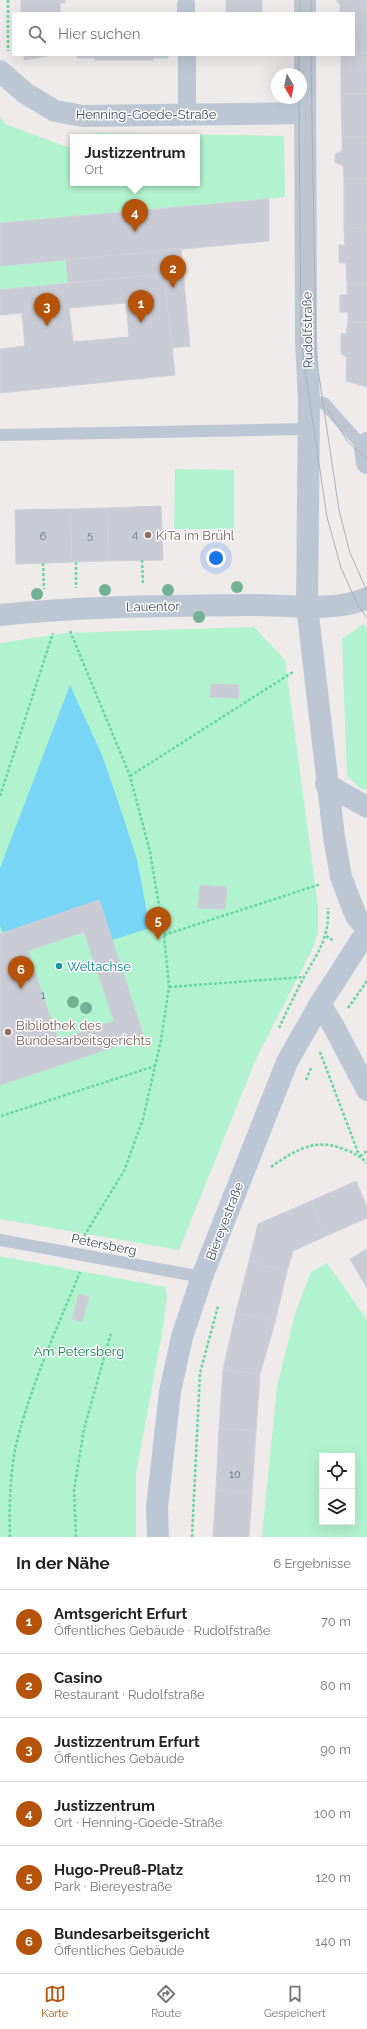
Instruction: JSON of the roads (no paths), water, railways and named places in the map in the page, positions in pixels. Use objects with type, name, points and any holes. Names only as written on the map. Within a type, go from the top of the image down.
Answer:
[{"type":"main road","name":"Biereyestraße","points":[[158,1537],[157,1507],[170,1392],[182,1337],[202,1277],[287,1062],[320,1004],[367,930]]},
{"type":"street","points":[[305,0],[305,12]]},
{"type":"street","points":[[187,56],[187,114]]},
{"type":"street","name":"Rudolfstraße","points":[[305,56],[306,341],[310,401],[308,429],[307,606],[326,784],[341,877],[356,916],[367,930]]},
{"type":"street","name":"Henning-Goede-Straße","points":[[4,76],[25,93],[55,111],[83,116],[305,113]]},
{"type":"street","name":"Lauentor","points":[[0,615],[61,609],[143,606],[332,607],[357,603],[367,598]]},
{"type":"street","points":[[326,784],[367,807]]},
{"type":"street","points":[[320,1004],[334,1027],[367,1090]]},
{"type":"lane","points":[[310,401],[324,403],[366,452]]},
{"type":"lane","points":[[0,435],[308,429]]},
{"type":"lane","name":"Petersberg","points":[[0,1240],[85,1254],[202,1277]]},
{"type":"water","points":[[70,685],[102,755],[122,813],[137,860],[150,928],[112,940],[99,901],[2,933],[0,925],[0,868]]},
{"type":"tram line","points":[[300,0],[300,12]]},
{"type":"tram line","points":[[311,0],[311,12]]},
{"type":"tram line","points":[[299,56],[299,68]]},
{"type":"tram line","points":[[311,56],[316,356],[339,510],[350,553],[367,591]]},
{"type":"tram line","points":[[299,104],[301,343],[327,517],[341,568],[357,603],[367,618]]},
{"type":"tram line","points":[[327,409],[348,442],[367,459]]},
{"type":"place","name":"Justizzentrum","points":[[135,232]]},
{"type":"place","name":"Casino","points":[[173,288]]},
{"type":"place","name":"Amtsgericht Erfurt","points":[[141,323]]},
{"type":"place","name":"Justizzentrum Erfurt","points":[[47,326]]},
{"type":"place","name":"KiTa im Brühl","points":[[148,535]]},
{"type":"place","name":"Hugo-Preuß-Platz","points":[[158,940]]},
{"type":"place","name":"Weltachse","points":[[59,966]]},
{"type":"place","name":"Bundesarbeitsgericht","points":[[21,989]]},
{"type":"place","name":"Bibliothek des Bundesarbeitsgerichts","points":[[8,1032]]},
{"type":"park label","name":"Am Petersberg","points":[[79,1351]]}]
